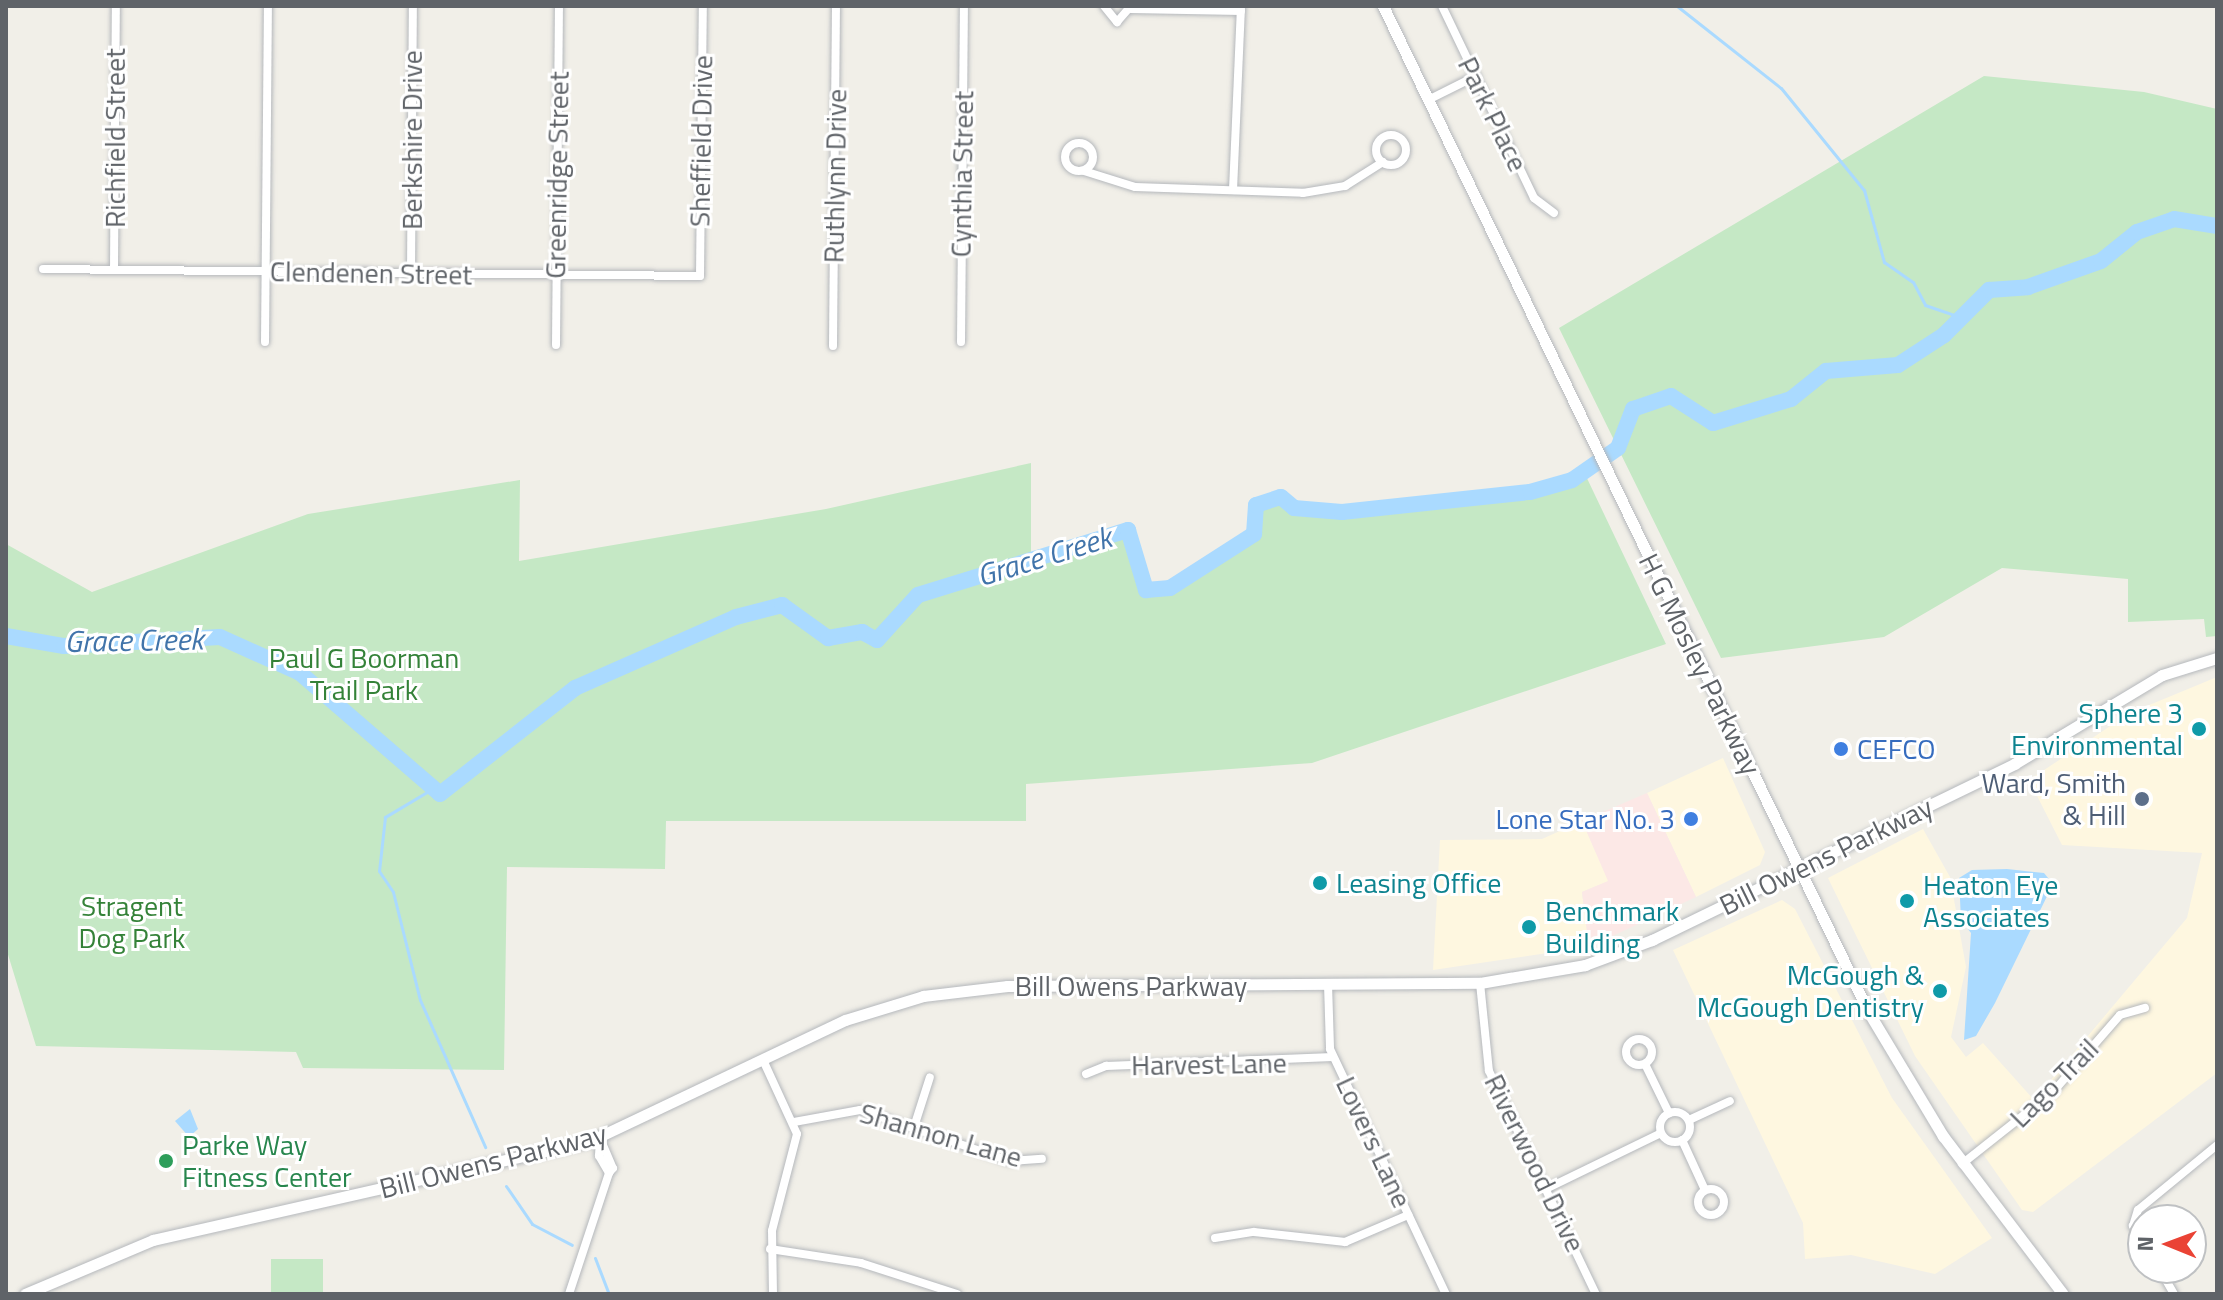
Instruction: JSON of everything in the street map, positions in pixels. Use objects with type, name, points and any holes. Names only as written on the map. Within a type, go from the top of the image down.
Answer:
[{"type":"main road","name":"H G Mosley Parkway","points":[[1383,6],[1883,1038],[1962,1164],[2063,1294]]},
{"type":"main road","name":"Bill Owens Parkway","points":[[25,1294],[153,1240],[600,1138],[878,1007],[947,991],[1480,983],[1610,957],[2014,764],[2150,681],[2217,658]]},
{"type":"street","name":"Richfield Street","points":[[114,270],[116,6]]},
{"type":"street","points":[[265,342],[268,6]]},
{"type":"street","name":"Berkshire Drive","points":[[411,274],[413,6]]},
{"type":"street","name":"Greenridge Street","points":[[556,345],[559,6]]},
{"type":"street","name":"Sheffield Drive","points":[[700,276],[703,6]]},
{"type":"street","name":"Ruthlynn Drive","points":[[833,346],[836,6]]},
{"type":"street","name":"Cynthia Street","points":[[961,342],[964,6]]},
{"type":"street","points":[[1104,6],[1117,22],[1130,7],[1241,9],[1233,190]]},
{"type":"street","name":"Park Place","points":[[1442,6],[1534,198],[1554,213]]},
{"type":"street","points":[[1428,100],[1476,76]]},
{"type":"street","points":[[1084,171],[1127,186],[1325,191],[1383,162]]},
{"type":"street","name":"Clendenen Street","points":[[43,269],[700,276]]},
{"type":"street","name":"Riverwood Drive","points":[[1480,983],[1487,1065],[1550,1187],[1596,1294]]},
{"type":"street","name":"Lovers Lane","points":[[1328,984],[1333,1057],[1446,1294]]},
{"type":"street","name":"Lago Trail","points":[[1962,1164],[2053,1092],[2120,1015],[2145,1008]]},
{"type":"street","name":"Harvest Lane","points":[[1086,1074],[1106,1066],[1333,1057]]},
{"type":"street","points":[[763,1060],[794,1122],[796,1149],[770,1249],[773,1294]]},
{"type":"street","points":[[1645,1064],[1669,1113],[1689,1120],[1730,1101]]},
{"type":"street","points":[[914,1127],[930,1077]]},
{"type":"street","name":"Shannon Lane","points":[[794,1122],[853,1109],[1010,1161],[1042,1159]]},
{"type":"street","points":[[1550,1187],[1661,1133],[1669,1113]]},
{"type":"street","points":[[1689,1120],[1682,1140],[1705,1190]]},
{"type":"street","points":[[1661,1133],[1682,1140]]},
{"type":"street","points":[[569,1294],[609,1173],[600,1138]]},
{"type":"street","points":[[2151,1204],[2213,1148],[2217,1160]]},
{"type":"street","points":[[1215,1238],[1254,1232],[1345,1242],[1408,1215]]},
{"type":"street","points":[[770,1249],[861,1263],[957,1294]]},
{"type":"shaded area","points":[[2217,677],[2217,1073],[2033,1212],[2022,1210],[1915,1056],[1828,878],[1923,829],[1950,877],[1966,967],[1951,1037],[1966,1057],[1983,1043],[2034,1100],[2187,918],[2202,853],[2062,845],[2029,780],[2130,713]]},
{"type":"shaded area","points":[[1723,758],[1765,852],[1760,865],[1696,897],[1647,793]]},
{"type":"shaded area","points":[[1647,793],[1696,897],[1589,947],[1582,892],[1608,881],[1582,821]]},
{"type":"shaded area","points":[[1582,821],[1609,881],[1582,892],[1589,947],[1433,970],[1440,840],[1542,839]]},
{"type":"shaded area","points":[[1782,900],[1795,909],[1892,1098],[1992,1238],[1935,1274],[1851,1255],[1805,1259],[1803,1223],[1673,950]]},
{"type":"green space","points":[[1984,76],[2144,92],[2217,109],[2217,636],[2206,637],[2204,619],[2128,622],[2128,579],[2002,568],[1884,637],[1721,658],[1559,328]]},
{"type":"green space","name":"Paul G Boorman Trail Park","points":[[1031,463],[1031,558],[1128,530],[1147,590],[1170,588],[1253,534],[1256,505],[1281,497],[1295,508],[1342,512],[1530,492],[1584,472],[1666,644],[1312,763],[1026,784],[1026,821],[666,821],[665,869],[507,867],[504,1070],[303,1068],[296,1052],[36,1046],[6,948],[6,544],[92,592],[308,514],[520,480],[519,561],[826,509]]},
{"type":"green space","points":[[271,1259],[323,1259],[323,1294],[271,1294]]},
{"type":"water","points":[[2007,869],[2044,873],[2053,884],[1995,1003],[1976,1036],[1964,1040],[1971,933],[1961,920],[1959,878],[1972,870]]},
{"type":"water","points":[[190,1109],[198,1129],[189,1137],[175,1121]]},
{"type":"waterway","points":[[1677,6],[1781,88],[1864,190],[1884,262],[1913,282],[1925,305],[1962,318]]},
{"type":"waterway","name":"Grace Creek","points":[[6,636],[64,646],[220,637],[300,673],[440,794],[575,688],[736,617],[782,605],[828,638],[862,632],[877,640],[918,595],[1128,530],[1146,590],[1170,588],[1254,534],[1256,505],[1281,497],[1294,508],[1342,512],[1530,492],[1572,480],[1618,448],[1633,409],[1671,396],[1713,423],[1791,399],[1826,371],[1898,365],[1944,335],[1989,290],[2028,287],[2101,261],[2137,232],[2174,219],[2217,226]]},
{"type":"waterway","points":[[432,789],[385,817],[379,871],[393,892],[420,1000],[485,1147]]},
{"type":"waterway","points":[[506,1186],[532,1224],[572,1245]]},
{"type":"waterway","points":[[595,1258],[609,1294]]},
{"type":"place","name":"Sphere 3 Environmental","points":[[2199,729]]},
{"type":"place","name":"CEFCO","points":[[1841,749]]},
{"type":"place","name":"Ward, Smith & Hill","points":[[2142,799]]},
{"type":"place","name":"Lone Star No. 3","points":[[1691,819]]},
{"type":"place","name":"Leasing Office","points":[[1320,883]]},
{"type":"place","name":"Heaton Eye Associates","points":[[1907,901]]},
{"type":"place","name":"Benchmark Building","points":[[1529,927]]},
{"type":"place","name":"McGough & McGough Dentistry","points":[[1940,991]]},
{"type":"place","name":"Parke Way Fitness Center","points":[[166,1161]]},
{"type":"park label","name":"Stragent Dog Park","points":[[132,922]]}]
